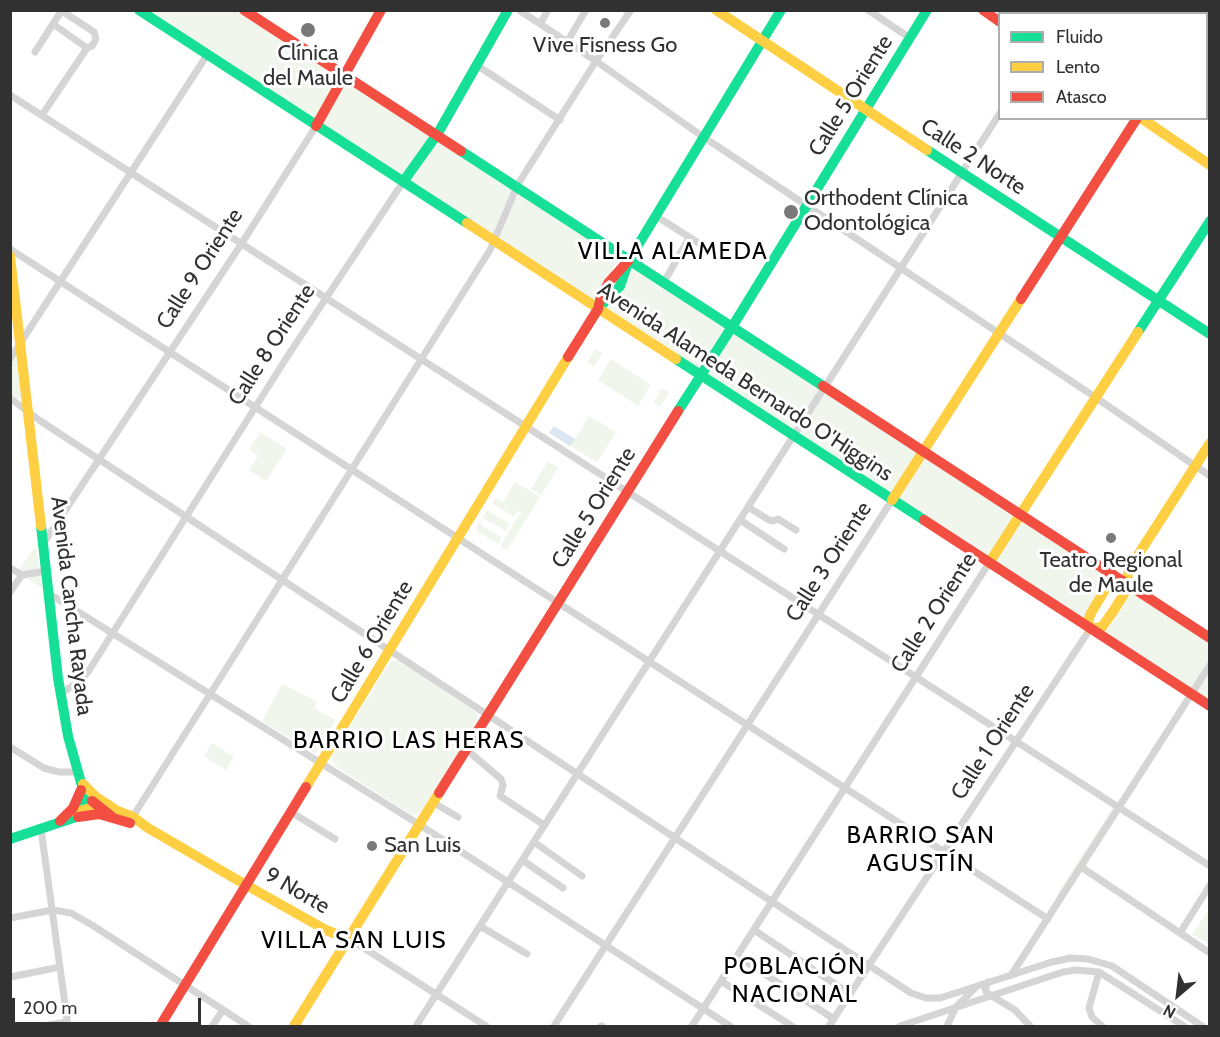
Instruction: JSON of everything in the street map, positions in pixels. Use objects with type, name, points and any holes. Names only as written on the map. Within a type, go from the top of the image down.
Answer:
[{"type":"main road","name":"Avenida Alameda Bernardo O'Higgins","points":[[140,10],[1209,706]]},
{"type":"main road","name":"Avenida Alameda Bernardo O'Higgins","points":[[244,10],[1209,638]]},
{"type":"main road","name":"Calle 9 Oriente","points":[[316,126],[381,10]]},
{"type":"main road","name":"Calle 8 Oriente","points":[[403,182],[436,135],[478,66],[508,10]]},
{"type":"main road","name":"Calle 2 Norte","points":[[716,10],[1209,334]]},
{"type":"main road","name":"Calle 6 Oriente","points":[[160,1026],[598,309],[620,286],[629,260],[781,10]]},
{"type":"main road","name":"Calle 5 Oriente","points":[[294,1026],[626,492],[732,327],[927,10]]},
{"type":"main road","points":[[982,10],[998,21]]},
{"type":"main road","name":"Calle 3 Oriente","points":[[892,500],[1138,120]]},
{"type":"main road","points":[[1142,120],[1209,165]]},
{"type":"main road","name":"Calle 2 Oriente","points":[[989,563],[1209,221]]},
{"type":"main road","name":"Avenida Cancha Rayada","points":[[10,256],[60,694],[68,736],[85,797],[82,810]]},
{"type":"main road","points":[[1114,575],[1090,613],[1088,621],[1090,629],[1100,628],[1106,622],[1125,594],[1129,569],[1209,443]]},
{"type":"main road","points":[[81,782],[96,806]]},
{"type":"main road","points":[[81,782],[112,812]]},
{"type":"main road","points":[[70,817],[80,796],[81,782]]},
{"type":"main road","points":[[10,839],[57,823],[82,810],[96,806],[112,812]]},
{"type":"main road","points":[[70,817],[112,812]]},
{"type":"main road","name":"9 Norte","points":[[112,812],[148,828],[326,930],[348,939]]},
{"type":"street","points":[[519,10],[1209,476]]},
{"type":"street","points":[[540,24],[548,10]]},
{"type":"street","points":[[567,42],[586,10]]},
{"type":"street","points":[[131,820],[494,241],[517,188],[596,61],[631,10]]},
{"type":"street","points":[[868,10],[910,38]]},
{"type":"street","points":[[35,52],[62,11],[95,34],[96,39],[87,48],[42,115]]},
{"type":"street","points":[[53,24],[87,48]]},
{"type":"street","points":[[10,359],[207,55]]},
{"type":"street","points":[[478,66],[560,120]]},
{"type":"street","points":[[10,95],[1209,866]]},
{"type":"street","points":[[416,1026],[998,115]]},
{"type":"street","name":"Calle 9 Oriente","points":[[43,544],[242,243],[316,126]]},
{"type":"street","name":"Calle 8 Oriente","points":[[60,694],[84,677],[326,297],[403,182]]},
{"type":"street","points":[[656,216],[697,242]]},
{"type":"street","points":[[664,282],[689,238]]},
{"type":"street","points":[[10,249],[1048,919]]},
{"type":"street","points":[[10,398],[99,459],[911,993],[926,998],[949,996],[1040,965],[1071,958],[1101,961],[1118,969],[1202,1026]]},
{"type":"street","name":"Calle 3 Oriente","points":[[554,1026],[892,500]]},
{"type":"street","points":[[748,507],[769,520],[778,519],[796,530]]},
{"type":"street","points":[[740,519],[784,549]]},
{"type":"street","name":"Calle 2 Oriente","points":[[692,1026],[989,563]]},
{"type":"street","points":[[10,568],[21,575],[46,571]]},
{"type":"street","points":[[10,592],[21,575]]},
{"type":"street","points":[[48,593],[420,825],[730,1026]]},
{"type":"street","name":"Calle 1 Oriente","points":[[829,1026],[1090,629]]},
{"type":"street","points":[[1012,974],[1209,664]]},
{"type":"street","points":[[10,747],[44,768],[81,782]]},
{"type":"street","points":[[466,750],[501,779],[503,785],[500,796],[544,825]]},
{"type":"street","points":[[434,803],[458,817]]},
{"type":"street","points":[[291,812],[335,839]]},
{"type":"street","points":[[41,829],[67,1024],[42,1026]]},
{"type":"street","points":[[534,842],[582,876]]},
{"type":"street","points":[[522,860],[563,888]]},
{"type":"street","points":[[1081,867],[1209,953]]},
{"type":"street","points":[[1180,933],[1209,885]]},
{"type":"street","points":[[10,918],[53,910],[66,912],[82,919],[248,1026]]},
{"type":"street","points":[[480,926],[527,954]]},
{"type":"street","points":[[754,930],[850,994]]},
{"type":"street","name":"9 Norte","points":[[348,939],[486,1026]]},
{"type":"street","points":[[1027,951],[1030,960],[1040,965]]},
{"type":"street","points":[[737,956],[834,1019]]},
{"type":"street","points":[[10,977],[60,966]]},
{"type":"street","points":[[900,1026],[1063,972],[1076,970],[1099,972],[1184,1026]]},
{"type":"street","points":[[1099,972],[1089,1008],[1092,1017],[1102,1026]]},
{"type":"street","points":[[721,981],[792,1026]]},
{"type":"street","points":[[988,982],[986,991],[1015,1010],[1030,1026]]},
{"type":"street","points":[[947,1026],[956,1007],[978,986]]},
{"type":"street","points":[[949,996],[956,1007]]},
{"type":"street","points":[[212,1026],[223,1010]]},
{"type":"shaded area","points":[[145,11],[238,11],[338,75],[340,80],[316,119]]},
{"type":"shaded area","points":[[1190,11],[1192,12],[1121,12]]},
{"type":"shaded area","points":[[350,83],[619,259],[595,300],[322,124],[346,84]]},
{"type":"shaded area","points":[[633,268],[1106,574],[1107,579],[1084,618],[607,308]]},
{"type":"shaded area","points":[[595,349],[603,353],[594,367],[587,362]]},
{"type":"shaded area","points":[[14,358],[18,359],[22,397],[18,399],[11,394],[11,364]]},
{"type":"shaded area","points":[[611,359],[651,385],[638,406],[598,380]]},
{"type":"shaded area","points":[[662,388],[669,393],[660,407],[653,403]]},
{"type":"shaded area","points":[[589,416],[616,432],[597,462],[570,446]]},
{"type":"shaded area","points":[[554,426],[575,439],[570,446],[549,433]]},
{"type":"shaded area","points":[[260,432],[287,449],[266,481],[249,470],[258,456],[249,450]]},
{"type":"shaded area","points":[[548,461],[558,468],[541,495],[531,489]]},
{"type":"shaded area","points":[[515,482],[540,497],[507,550],[500,546],[521,512],[518,511],[514,517],[492,503],[496,498],[503,502]]},
{"type":"shaded area","points":[[487,510],[510,524],[506,531],[483,518],[480,524],[502,538],[498,544],[475,530]]},
{"type":"shaded area","points":[[36,546],[42,588],[17,572]]},
{"type":"shaded area","points":[[1137,594],[1209,641],[1209,702],[1106,632],[1130,595]]},
{"type":"shaded area","points":[[399,660],[477,713],[479,723],[420,813],[412,815],[335,766],[331,756],[391,661]]},
{"type":"shaded area","points":[[282,684],[317,701],[314,708],[336,720],[315,754],[262,721]]},
{"type":"shaded area","points":[[212,743],[234,757],[226,770],[204,756]]},
{"type":"shaded area","points":[[1113,807],[1116,809],[1060,896],[1057,894]]},
{"type":"shaded area","points":[[1210,911],[1209,945],[1192,934]]},
{"type":"traffic: fast","points":[[139,10],[467,223]]},
{"type":"traffic: fast","points":[[403,182],[438,133],[508,10]]},
{"type":"traffic: fast","points":[[598,309],[620,286],[629,260],[781,10]]},
{"type":"traffic: fast","points":[[678,411],[927,10]]},
{"type":"traffic: fast","points":[[927,150],[1210,334]]},
{"type":"traffic: fast","points":[[461,151],[823,386]]},
{"type":"traffic: fast","points":[[1138,332],[1210,221]]},
{"type":"traffic: fast","points":[[676,359],[924,520]]},
{"type":"traffic: fast","points":[[10,839],[76,817],[82,809],[85,797],[68,736],[58,678],[41,526]]},
{"type":"traffic: slow","points":[[716,10],[927,150]]},
{"type":"traffic: slow","points":[[1144,120],[1210,165]]},
{"type":"traffic: slow","points":[[467,223],[676,359]]},
{"type":"traffic: slow","points":[[10,256],[41,526]]},
{"type":"traffic: slow","points":[[892,500],[1021,299]]},
{"type":"traffic: slow","points":[[989,563],[1138,332]]},
{"type":"traffic: slow","points":[[306,787],[568,357]]},
{"type":"traffic: slow","points":[[1114,575],[1091,613],[1088,621],[1090,629],[1102,627],[1114,610],[1124,594],[1129,569],[1210,443]]},
{"type":"traffic: slow","points":[[83,784],[96,797],[113,808]]},
{"type":"traffic: slow","points":[[294,1026],[439,793]]},
{"type":"traffic: slow","points":[[75,812],[102,805],[133,817],[246,885],[326,930],[348,939]]},
{"type":"traffic: jam","points":[[244,10],[461,151]]},
{"type":"traffic: jam","points":[[316,126],[381,10]]},
{"type":"traffic: jam","points":[[983,10],[998,21]]},
{"type":"traffic: jam","points":[[1021,299],[1136,120]]},
{"type":"traffic: jam","points":[[568,357],[598,309],[601,296],[609,282],[629,260]]},
{"type":"traffic: jam","points":[[823,386],[1210,638]]},
{"type":"traffic: jam","points":[[439,793],[678,411]]},
{"type":"traffic: jam","points":[[924,520],[1210,706]]},
{"type":"traffic: jam","points":[[160,1026],[306,787]]},
{"type":"traffic: jam","points":[[60,821],[73,808],[81,790]]},
{"type":"traffic: jam","points":[[92,801],[111,816]]},
{"type":"traffic: jam","points":[[78,817],[99,814],[130,823]]},
{"type":"place","name":"Vive Fisness Go","points":[[605,23]]},
{"type":"place","name":"Clínica del Maule","points":[[308,30]]},
{"type":"place","name":"Orthodent Clínica Odontológica","points":[[791,212]]},
{"type":"place","name":"Teatro Regional de Maule","points":[[1111,538]]},
{"type":"place","name":"San Luis","points":[[372,846]]},
{"type":"district","name":"VILLA ALAMEDA","points":[[673,252]]},
{"type":"district","name":"BARRIO LAS HERAS","points":[[409,741]]},
{"type":"district","name":"BARRIO SAN AGUSTÍN","points":[[921,850]]},
{"type":"district","name":"VILLA SAN LUIS","points":[[354,941]]},
{"type":"district","name":"POBLACIÓN NACIONAL","points":[[795,981]]}]
